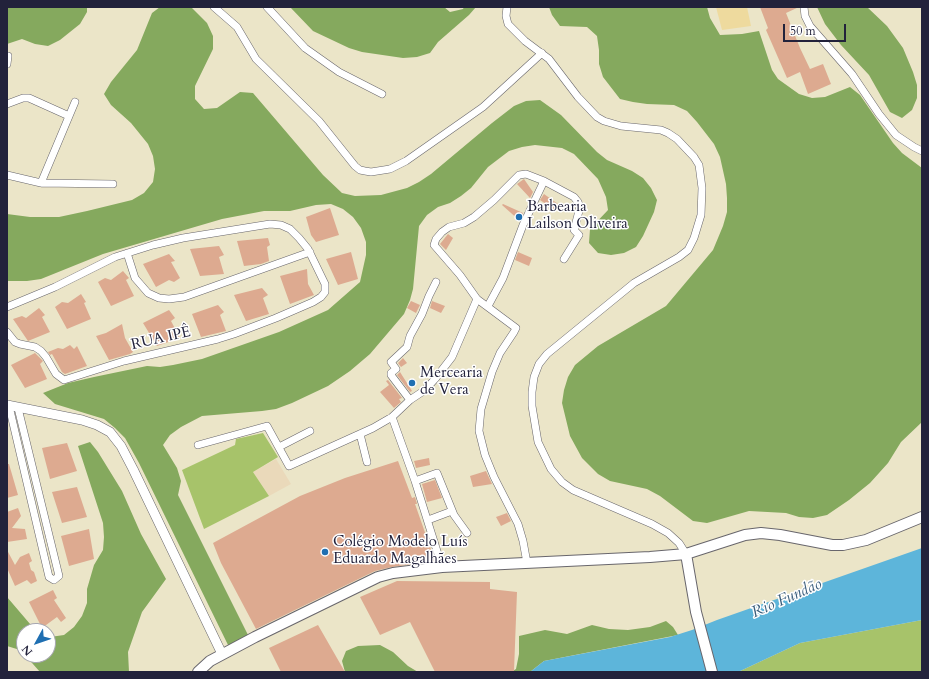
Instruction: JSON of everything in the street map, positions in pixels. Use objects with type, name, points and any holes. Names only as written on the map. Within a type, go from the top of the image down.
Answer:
[{"type":"main road","points":[[198,672],[210,661],[222,654],[378,577],[399,572],[442,567],[686,554],[745,535],[761,533],[832,545],[843,545],[866,540],[922,517]]},
{"type":"main road","points":[[686,554],[696,612],[712,672]]},
{"type":"street","points":[[214,7],[237,27],[256,58],[319,121],[355,166],[360,170],[371,172],[390,169],[406,161],[483,107],[542,53]]},
{"type":"street","points":[[267,7],[304,48],[339,72],[382,94]]},
{"type":"street","points":[[507,7],[506,16],[508,24],[524,41],[542,53],[549,60],[578,97],[597,117],[604,121],[621,126],[661,130],[668,133],[677,139],[694,157],[699,165],[702,188],[701,215],[694,238],[688,250],[679,257],[634,283],[547,354],[539,364],[534,377],[532,392],[532,406],[538,442],[551,469],[562,482],[573,490],[663,530],[679,543],[686,554]]},
{"type":"street","points":[[804,7],[805,16],[810,26],[852,74],[879,114],[896,134],[922,151]]},
{"type":"street","points":[[7,64],[8,56]]},
{"type":"street","points":[[7,104],[23,98],[29,98],[69,116]]},
{"type":"street","points":[[41,183],[76,102]]},
{"type":"street","points":[[527,563],[518,524],[494,477],[485,455],[479,430],[481,408],[492,372],[500,353],[516,328],[477,299],[460,275],[434,245],[436,239],[442,232],[449,227],[464,223],[474,217],[494,200],[519,175],[526,174],[544,181],[574,197],[578,202],[580,207],[574,230],[579,235],[564,259]]},
{"type":"street","points":[[7,175],[41,183],[113,184]]},
{"type":"street","points":[[488,306],[503,278],[523,225],[544,181]]},
{"type":"street","points":[[7,307],[115,257],[127,253],[183,238],[270,224],[281,225],[290,229],[310,252],[184,297],[169,299],[159,298],[148,293],[135,278],[127,253]]},
{"type":"street","name":"RUA IPÊ","points":[[7,332],[15,342],[35,347],[41,351],[56,374],[64,380],[124,361],[218,339],[276,318],[314,302],[325,292],[325,284],[310,252]]},
{"type":"street","points":[[410,400],[391,375],[391,373],[396,369],[391,361],[407,347],[410,336],[422,314],[436,282]]},
{"type":"street","points":[[198,445],[266,426],[289,466],[373,428],[392,417],[410,400],[425,390],[435,379],[452,357],[477,299]]},
{"type":"street","points":[[18,408],[59,576],[56,580],[51,580],[48,578],[8,406],[82,420],[97,425],[110,432],[121,446],[133,469],[222,654]]},
{"type":"street","points":[[392,417],[415,481],[442,567]]},
{"type":"street","points":[[279,447],[310,431]]},
{"type":"street","points":[[360,434],[367,462]]},
{"type":"street","points":[[415,481],[437,473],[452,510],[467,533]]},
{"type":"street","points":[[28,488],[37,486]]},
{"type":"street","points":[[428,520],[452,510]]},
{"type":"street","points":[[38,535],[48,533]]},
{"type":"shaded area","points":[[276,459],[291,484],[269,496],[253,472]]},
{"type":"green space","points":[[7,7],[87,7],[87,12],[80,24],[60,40],[48,46],[35,44],[22,39],[7,44]]},
{"type":"green space","points":[[160,7],[191,7],[207,23],[213,36],[213,49],[195,86],[195,99],[204,109],[217,108],[240,92],[253,93],[323,175],[342,193],[355,196],[381,195],[407,188],[431,174],[514,106],[526,101],[540,100],[561,115],[597,152],[607,160],[632,171],[643,178],[651,188],[657,200],[654,212],[636,247],[624,253],[611,255],[598,253],[589,243],[590,229],[608,210],[606,197],[598,179],[574,154],[562,148],[535,145],[509,151],[488,167],[471,188],[450,203],[438,207],[427,215],[419,226],[413,289],[404,314],[370,354],[350,371],[328,386],[276,409],[202,416],[181,427],[170,435],[163,445],[177,468],[181,481],[178,495],[249,637],[229,647],[139,463],[125,438],[104,419],[55,404],[43,393],[68,383],[94,377],[147,366],[160,367],[202,359],[279,332],[328,310],[360,282],[366,255],[366,242],[361,228],[353,217],[343,209],[331,204],[316,205],[290,211],[264,211],[222,219],[103,254],[41,279],[7,281],[7,214],[30,217],[59,217],[87,211],[132,200],[144,193],[153,182],[155,169],[153,156],[148,144],[131,123],[111,105],[104,94],[111,82],[137,50],[152,13]]},
{"type":"green space","points":[[290,7],[444,7],[450,12],[463,9],[464,7],[476,7],[438,42],[430,53],[417,57],[403,58],[362,52],[349,48],[313,31]]},
{"type":"green space","points":[[549,7],[707,7],[710,18],[720,35],[742,34],[759,31],[772,70],[778,79],[799,94],[812,98],[825,97],[850,87],[860,95],[893,143],[902,153],[922,168],[922,422],[901,442],[888,463],[870,483],[827,515],[813,518],[799,517],[786,513],[749,511],[707,523],[693,521],[660,496],[647,489],[610,481],[598,474],[582,458],[570,436],[562,403],[568,377],[575,365],[598,346],[666,306],[713,250],[727,212],[726,184],[720,157],[714,144],[687,111],[674,105],[647,104],[620,99],[603,77],[599,64],[597,36],[587,27],[560,26],[552,15]]},
{"type":"green space","points":[[817,7],[867,7],[887,26],[903,48],[917,85],[917,98],[912,110],[902,118],[890,112],[869,75],[841,45],[825,24]]},
{"type":"green space","points":[[263,433],[278,457],[253,472],[269,496],[204,529],[182,470],[235,445],[236,439]]},
{"type":"green space","points":[[90,442],[98,452],[122,491],[141,534],[166,579],[142,612],[128,652],[129,672],[40,672],[32,663],[56,663],[56,636],[64,635],[74,627],[82,616],[87,603],[87,589],[94,565],[103,550],[103,523],[78,446]]},
{"type":"green space","points":[[7,597],[29,623],[16,623],[16,649],[7,646]]},
{"type":"green space","points":[[922,620],[922,672],[738,672],[800,643]]},
{"type":"green space","points":[[666,621],[673,627],[678,635],[544,661],[530,672],[511,672],[516,669],[519,654],[519,636],[545,630],[567,634],[592,625],[609,629],[628,630],[650,627]]},
{"type":"green space","points":[[380,645],[393,652],[408,666],[418,672],[345,672],[342,661],[346,651],[358,646]]},
{"type":"sand","points":[[716,7],[747,7],[751,26],[722,30]]},
{"type":"water","name":"Rio Fundão","points":[[922,548],[922,620],[800,643],[738,672],[530,672],[544,661],[670,637]]},
{"type":"building","points":[[760,7],[799,7],[786,13],[800,48],[810,69],[823,64],[831,84],[808,94],[800,72],[787,78],[766,30],[768,28]]},
{"type":"building","points":[[524,179],[533,192],[530,198],[517,184]]},
{"type":"building","points":[[544,194],[558,204],[555,210],[540,200]]},
{"type":"building","name":"Barbearia Lailson Oliveira","points":[[503,204],[523,213],[520,221],[502,205]]},
{"type":"building","points":[[330,208],[339,235],[316,242],[311,235],[306,217]]},
{"type":"building","points":[[448,234],[453,238],[446,250],[440,244]]},
{"type":"building","points":[[268,238],[270,245],[267,247],[269,261],[261,264],[244,266],[237,241]]},
{"type":"building","points":[[219,246],[224,255],[219,257],[224,274],[200,276],[190,249]]},
{"type":"building","points":[[351,252],[358,279],[338,285],[326,259]]},
{"type":"building","points":[[518,252],[532,258],[529,266],[515,260]]},
{"type":"building","points":[[169,254],[175,261],[171,262],[180,278],[174,282],[169,280],[156,287],[143,264]]},
{"type":"building","points":[[307,269],[308,284],[314,295],[290,304],[280,276]]},
{"type":"building","points":[[123,271],[129,278],[126,280],[134,296],[111,306],[98,282],[105,278],[111,280]]},
{"type":"building","points":[[262,288],[268,295],[263,298],[269,314],[246,321],[234,295]]},
{"type":"building","points":[[81,294],[86,302],[84,303],[91,319],[67,329],[55,307],[62,302],[68,303]]},
{"type":"building","points":[[411,301],[420,305],[416,313],[407,308]]},
{"type":"building","points":[[432,301],[445,306],[441,313],[430,308]]},
{"type":"building","points":[[218,305],[224,312],[220,315],[226,331],[201,337],[192,314]]},
{"type":"building","points":[[39,308],[45,315],[42,317],[50,332],[28,341],[13,319],[22,316],[26,318]]},
{"type":"building","points":[[169,310],[175,318],[171,321],[180,338],[157,346],[143,323]]},
{"type":"building","points":[[122,324],[125,338],[133,352],[109,360],[96,336],[106,333]]},
{"type":"building","points":[[70,345],[74,349],[77,346],[87,366],[65,374],[62,372],[52,354],[50,355],[48,352],[58,348],[63,349]]},
{"type":"building","points":[[35,353],[43,361],[40,364],[47,379],[25,388],[11,365]]},
{"type":"building","points":[[403,358],[407,363],[401,367],[398,363]]},
{"type":"building","points":[[400,372],[412,391],[410,392],[397,375]]},
{"type":"building","points":[[388,380],[402,398],[399,399],[401,402],[394,408],[380,392],[389,385],[386,381]]},
{"type":"building","points":[[67,443],[77,471],[50,479],[42,448]]},
{"type":"building","points":[[429,458],[430,465],[416,468],[414,461]]},
{"type":"building","name":"Colégio Modelo Luís Eduardo Magalhães","points":[[398,461],[412,498],[415,497],[417,504],[415,504],[435,561],[375,571],[256,629],[221,563],[213,543],[300,496],[345,478]]},
{"type":"building","points":[[7,464],[9,464],[18,495],[7,498]]},
{"type":"building","points":[[486,471],[492,484],[473,487],[470,476]]},
{"type":"building","points":[[435,480],[442,498],[427,502],[422,484]]},
{"type":"building","points":[[77,487],[87,517],[62,523],[52,492]]},
{"type":"building","points":[[18,508],[21,516],[12,528],[25,529],[27,539],[7,542],[7,512]]},
{"type":"building","points":[[507,513],[511,521],[501,526],[496,517]]},
{"type":"building","points":[[89,529],[94,559],[69,566],[61,536]]},
{"type":"building","points":[[7,550],[15,565],[20,557],[29,553],[32,561],[29,563],[31,570],[34,572],[37,581],[31,584],[27,580],[15,586],[7,568]]},
{"type":"building","points":[[397,581],[490,582],[490,589],[517,592],[514,671],[435,672],[410,622],[380,635],[360,597]]},
{"type":"building","points":[[53,590],[57,598],[54,600],[66,618],[61,622],[57,617],[49,623],[40,623],[29,602]]},
{"type":"building","points":[[318,625],[345,672],[281,672],[269,648]]},
{"type":"place","name":"Barbearia Lailson Oliveira","points":[[519,217]]},
{"type":"place","name":"Mercearia de Vera","points":[[412,383]]},
{"type":"place","name":"Colégio Modelo Luís Eduardo Magalhães","points":[[325,552]]}]
